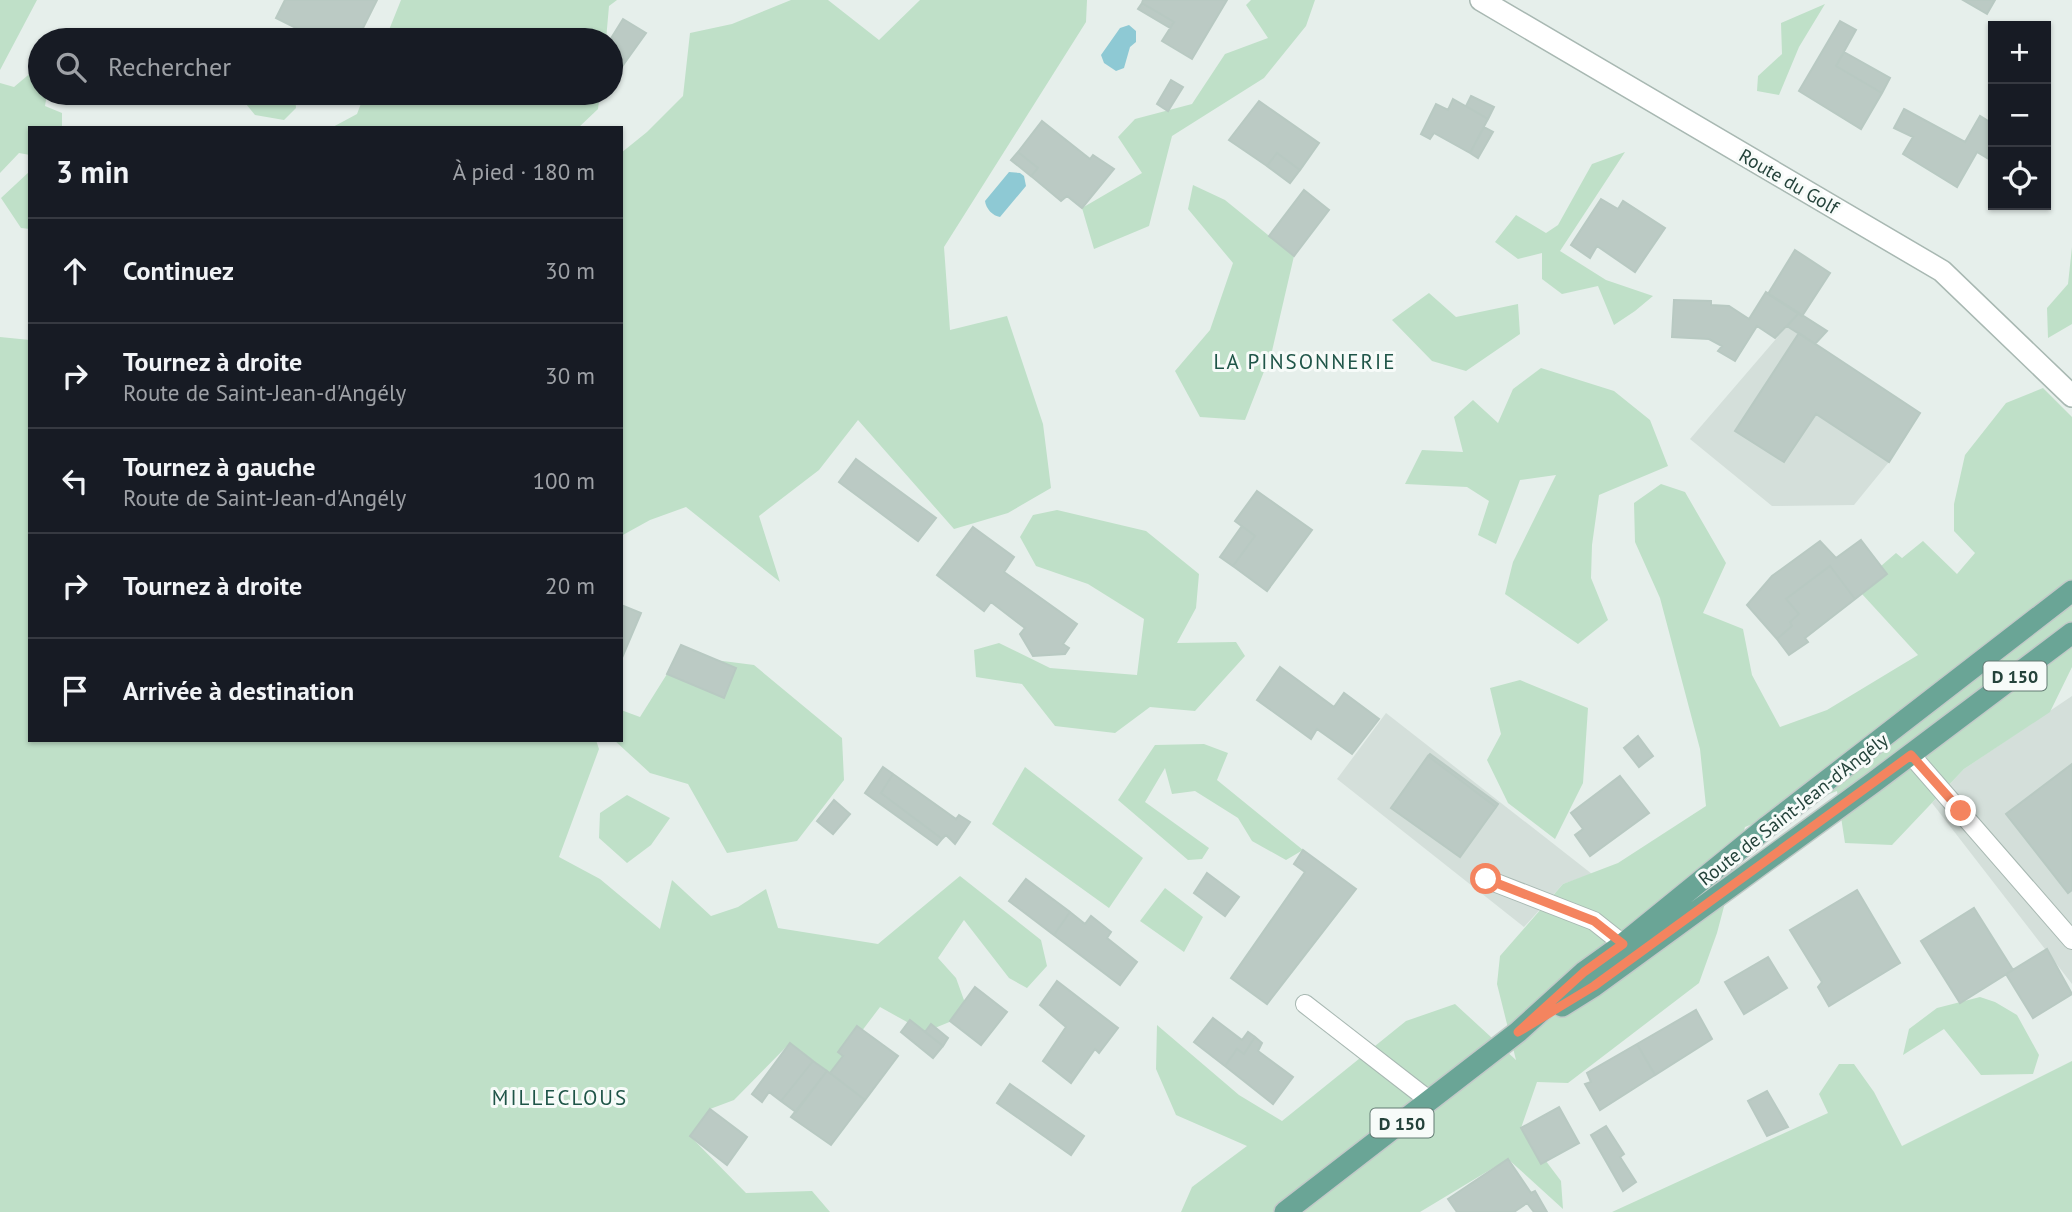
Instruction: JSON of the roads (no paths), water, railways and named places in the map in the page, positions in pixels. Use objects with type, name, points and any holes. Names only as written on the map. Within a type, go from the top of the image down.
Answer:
[{"type":"main road","name":"Route de Saint-Jean-d'Angély","points":[[1284,1212],[1518,1032],[1584,972],[1623,944],[1768,826],[2072,591]]},
{"type":"main road","name":"Route de Saint-Jean-d'Angély","points":[[1518,1032],[1594,986],[2072,634]]},
{"type":"street","name":"Route du Golf","points":[[1481,0],[1942,271],[2072,396]]},
{"type":"lane","points":[[1911,755],[2072,940]]},
{"type":"lane","points":[[1486,879],[1594,921],[1623,944]]},
{"type":"lane","points":[[1305,1004],[1430,1101]]},
{"type":"water","points":[[1129,25],[1136,31],[1136,42],[1130,47],[1124,68],[1116,71],[1104,63],[1101,55],[1120,28]]},
{"type":"water","points":[[1009,172],[1024,176],[1026,186],[1000,217],[990,212],[985,201]]},
{"type":"district","name":"LA PINSONNERIE","points":[[1305,361]]},
{"type":"district","name":"MILLECLOUS","points":[[560,1097]]}]
